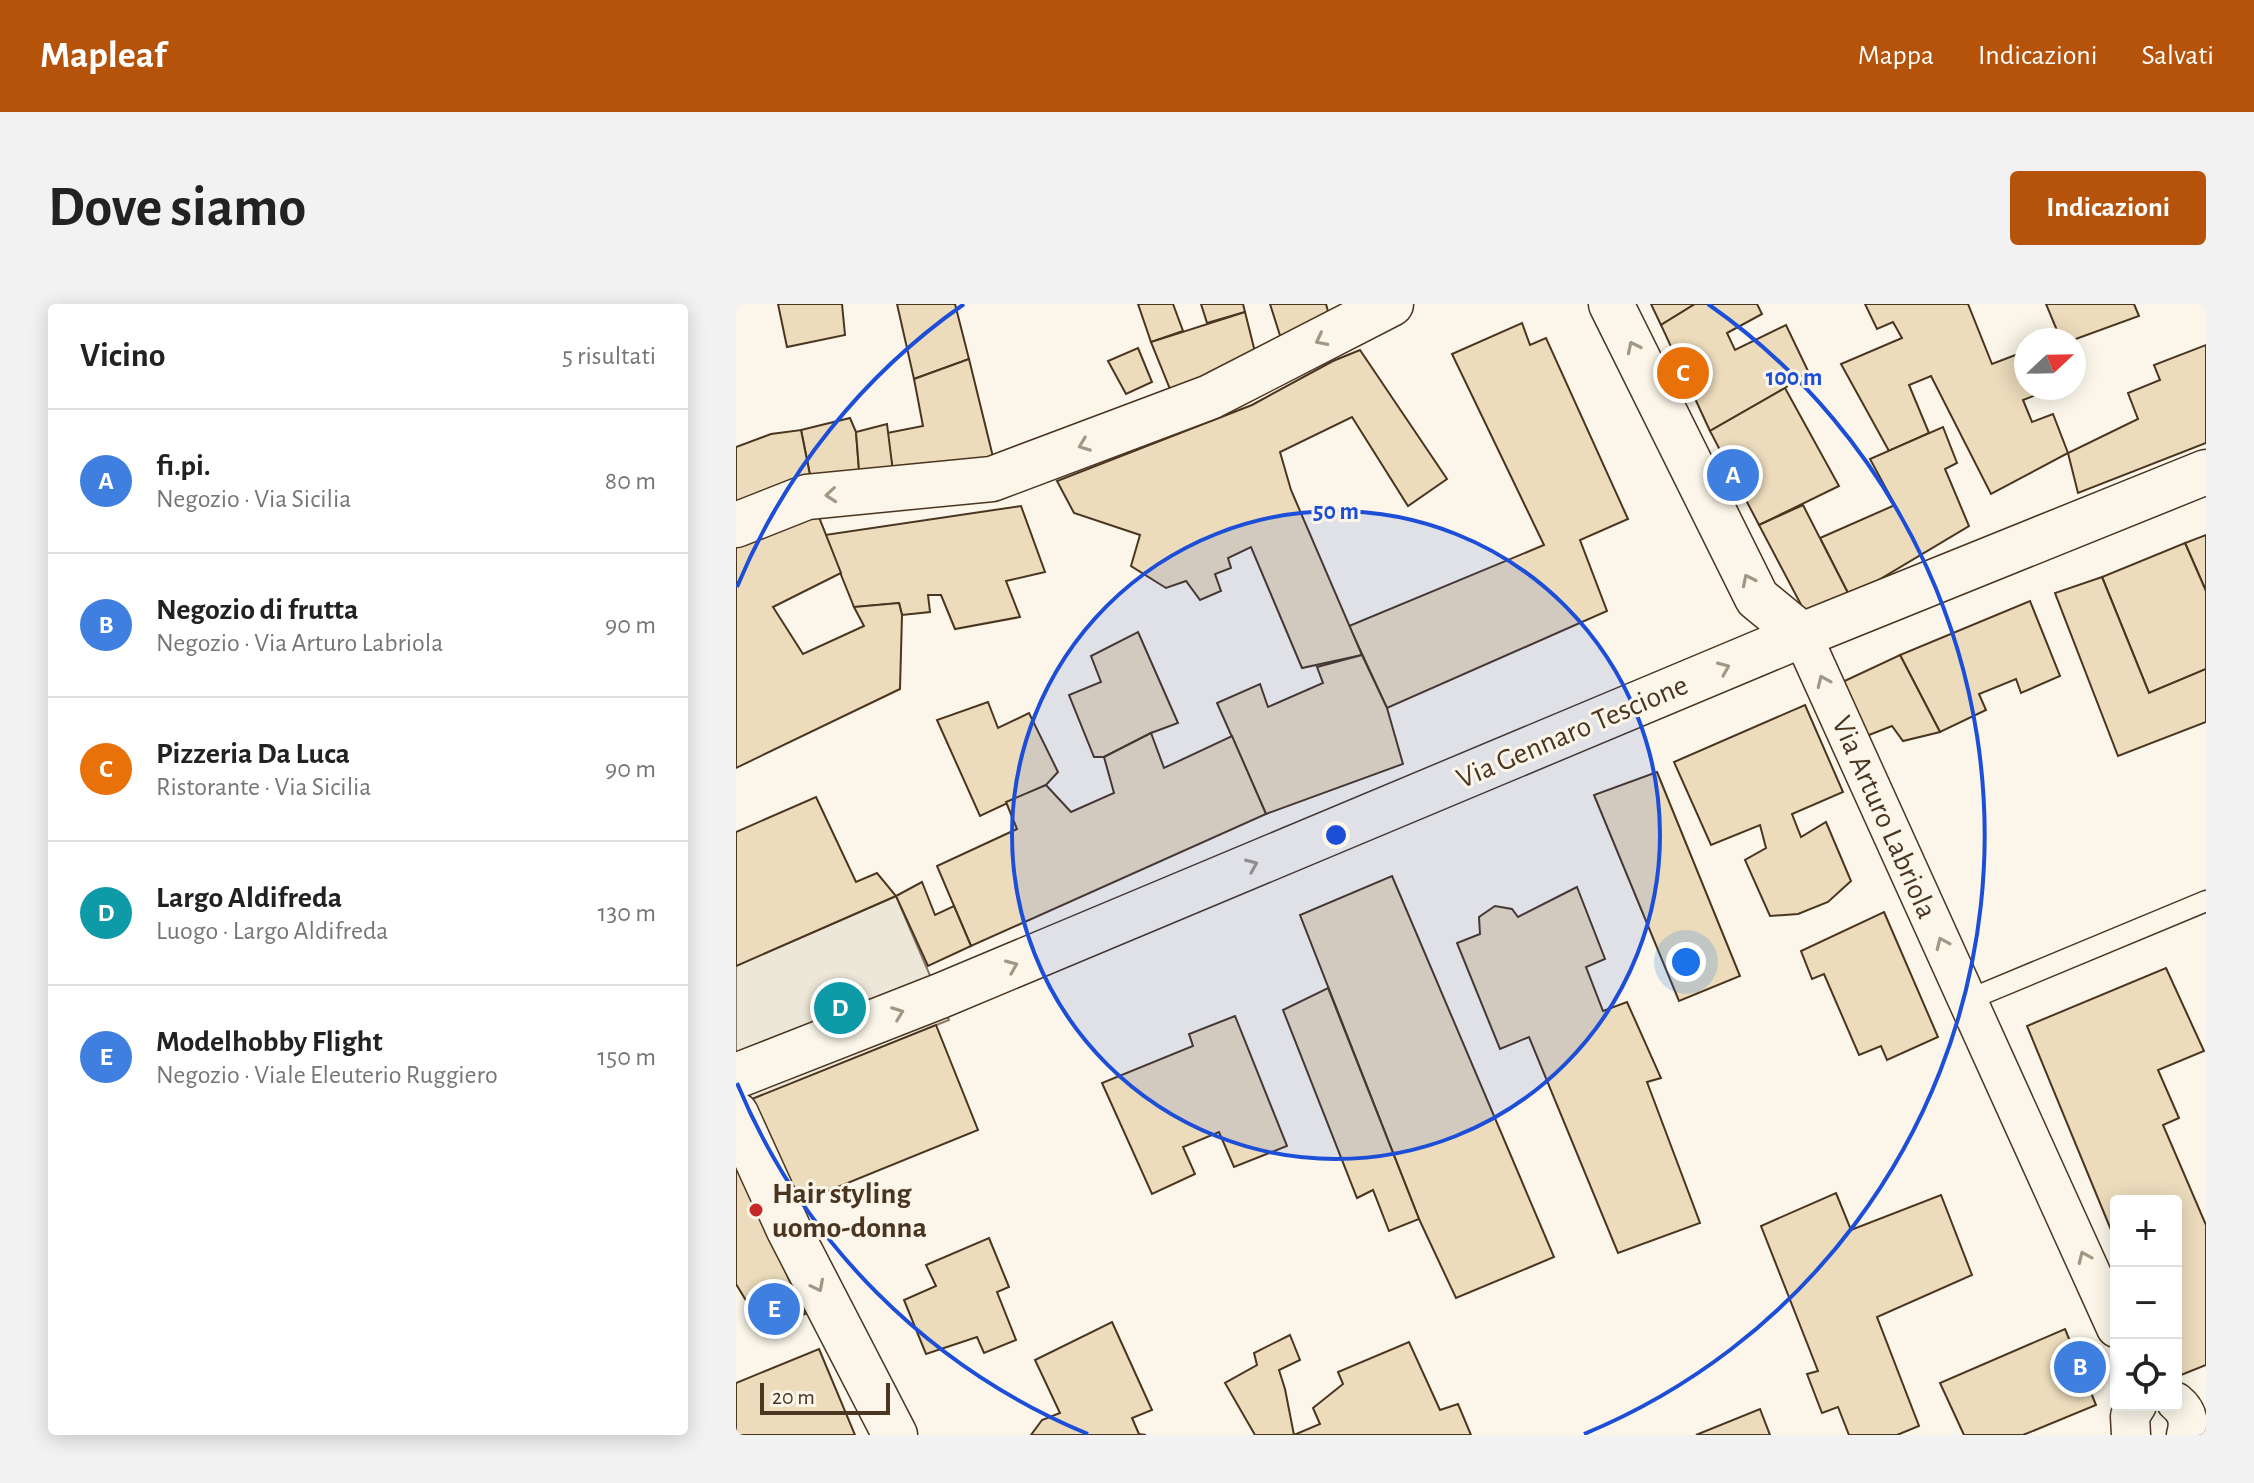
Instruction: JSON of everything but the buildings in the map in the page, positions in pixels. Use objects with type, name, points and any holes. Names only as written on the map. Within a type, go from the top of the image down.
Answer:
[{"type":"street","points":[[736,525],[807,497],[992,479],[1210,397],[1391,304]]},
{"type":"street","points":[[1611,304],[1757,598],[1802,635]]},
{"type":"street","name":"Via Gennaro Tescione","points":[[736,1076],[940,996],[1802,635],[2206,472]]},
{"type":"street","name":"Via Arturo Labriola","points":[[1802,635],[2110,1315]]},
{"type":"street","points":[[736,1114],[789,1230],[895,1435]]},
{"type":"lane","points":[[1968,1000],[2206,901]]},
{"type":"shaded area","points":[[896,896],[949,1020],[736,1106],[736,966]]},
{"type":"place","name":"Pizzeria Da Luca","points":[[1683,373]]},
{"type":"place","name":"fi.pi.","points":[[1733,475]]},
{"type":"place","name":"Largo Aldifreda","points":[[840,1008]]},
{"type":"place","name":"Hair styling uomo-donna","points":[[756,1210]]},
{"type":"place","name":"Modelhobby Flight","points":[[774,1309]]},
{"type":"place","name":"Negozio di frutta","points":[[2080,1367]]}]
